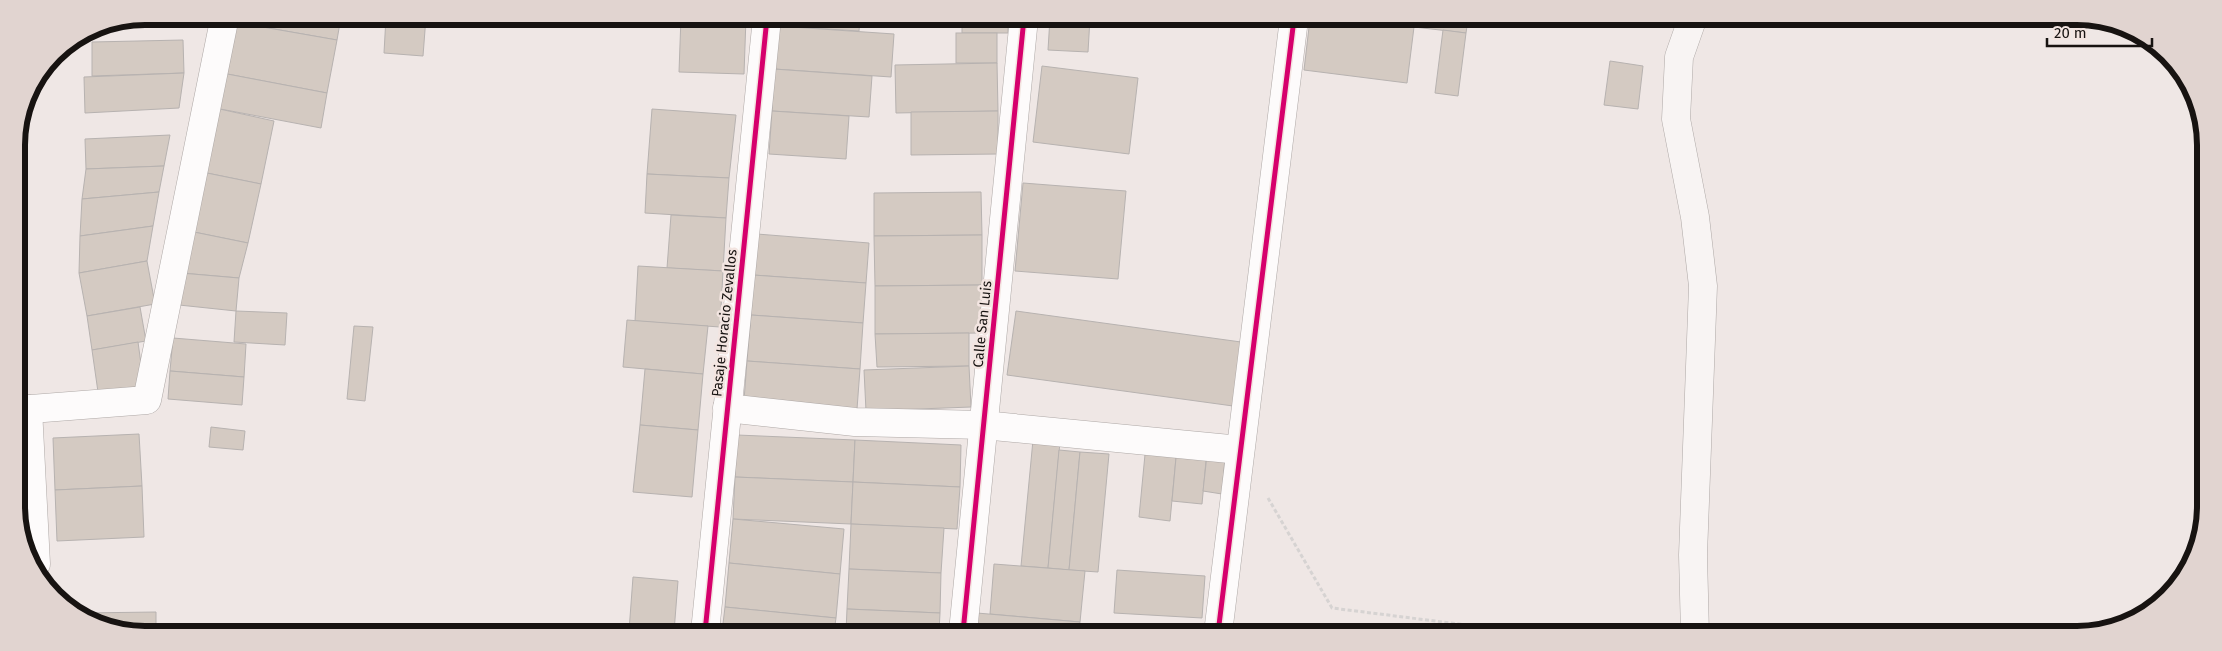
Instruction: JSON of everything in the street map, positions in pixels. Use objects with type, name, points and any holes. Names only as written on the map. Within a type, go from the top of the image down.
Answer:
[{"type":"main road","points":[[1690,25],[1679,57],[1676,119],[1695,217],[1702,286],[1693,556],[1695,626]]},
{"type":"street","points":[[25,410],[147,400],[223,25]]},
{"type":"street","name":"Pasaje Horacio Zevallos","points":[[706,626],[766,25]]},
{"type":"street","name":"Calle San Luis","points":[[964,626],[1023,25]]},
{"type":"street","points":[[1219,626],[1293,25]]},
{"type":"street","points":[[727,408],[855,422],[983,426],[1240,450]]},
{"type":"street","points":[[25,434],[35,554]]},
{"type":"path","points":[[1265,491],[1332,608],[1475,626]]},
{"type":"building","points":[[233,25],[251,25],[337,40],[327,93],[222,73]]},
{"type":"building","points":[[251,25],[340,25],[337,40]]},
{"type":"building","points":[[386,25],[425,25],[423,56],[384,53]]},
{"type":"building","points":[[681,25],[746,25],[744,74],[679,72]]},
{"type":"building","points":[[777,25],[859,25],[859,31]]},
{"type":"building","points":[[962,25],[1008,25],[1008,33],[962,33]]},
{"type":"building","points":[[1050,25],[1090,25],[1088,52],[1048,50]]},
{"type":"building","points":[[1309,25],[1414,25],[1407,83],[1304,70]]},
{"type":"building","points":[[1414,25],[1467,25],[1466,33],[1414,27]]},
{"type":"building","points":[[777,26],[894,34],[891,77],[774,69]]},
{"type":"building","points":[[1443,30],[1466,33],[1458,96],[1435,93]]},
{"type":"building","points":[[956,33],[997,33],[997,63],[956,63]]},
{"type":"building","points":[[183,40],[184,73],[92,76],[92,42]]},
{"type":"building","points":[[1610,61],[1643,66],[1638,109],[1604,105]]},
{"type":"building","points":[[997,63],[998,111],[896,113],[895,65]]},
{"type":"building","points":[[1042,66],[1138,78],[1129,154],[1033,142]]},
{"type":"building","points":[[774,69],[872,76],[869,117],[772,111]]},
{"type":"building","points":[[184,73],[179,108],[85,113],[84,77]]},
{"type":"building","points":[[222,73],[327,93],[321,128],[215,108]]},
{"type":"building","points":[[215,108],[274,121],[261,184],[202,172]]},
{"type":"building","points":[[652,109],[736,115],[729,178],[647,174]]},
{"type":"building","points":[[772,111],[849,116],[846,159],[769,154]]},
{"type":"building","points":[[998,111],[998,154],[911,155],[911,112]]},
{"type":"building","points":[[170,135],[164,166],[86,169],[85,139]]},
{"type":"building","points":[[164,166],[159,192],[82,199],[86,169]]},
{"type":"building","points":[[202,172],[261,184],[248,243],[189,231]]},
{"type":"building","points":[[647,174],[729,178],[726,218],[645,213]]},
{"type":"building","points":[[1023,183],[1126,191],[1118,279],[1015,271]]},
{"type":"building","points":[[159,192],[153,226],[80,236],[82,199]]},
{"type":"building","points":[[981,192],[982,235],[874,236],[874,193]]},
{"type":"building","points":[[671,215],[726,218],[723,271],[667,268]]},
{"type":"building","points":[[153,226],[147,261],[79,273],[80,236]]},
{"type":"building","points":[[189,231],[248,243],[239,278],[181,273]]},
{"type":"building","points":[[757,234],[869,243],[866,283],[753,275]]},
{"type":"building","points":[[982,235],[982,285],[875,286],[874,236]]},
{"type":"building","points":[[147,261],[155,304],[87,316],[79,273]]},
{"type":"building","points":[[638,266],[723,271],[720,327],[635,321]]},
{"type":"building","points":[[181,273],[239,278],[236,311],[179,305]]},
{"type":"building","points":[[753,275],[866,283],[863,323],[751,315]]},
{"type":"building","points":[[982,285],[982,333],[875,334],[875,286]]},
{"type":"building","points":[[140,307],[146,341],[92,350],[87,316]]},
{"type":"building","points":[[236,311],[287,313],[285,345],[234,342]]},
{"type":"building","points":[[1016,311],[1241,342],[1233,406],[1007,375]]},
{"type":"building","points":[[751,315],[863,323],[860,369],[747,361]]},
{"type":"building","points":[[627,320],[708,326],[703,374],[623,367]]},
{"type":"building","points":[[354,326],[373,327],[365,401],[347,399]]},
{"type":"building","points":[[969,333],[969,366],[877,367],[875,334]]},
{"type":"building","points":[[173,338],[246,344],[244,377],[170,371]]},
{"type":"building","points":[[138,342],[144,386],[98,392],[92,350]]},
{"type":"building","points":[[747,361],[860,369],[857,409],[744,400]]},
{"type":"building","points":[[969,366],[971,407],[866,411],[864,370]]},
{"type":"building","points":[[645,369],[703,374],[698,430],[640,425]]},
{"type":"building","points":[[170,371],[244,377],[242,405],[168,399]]},
{"type":"building","points":[[640,425],[698,430],[692,497],[633,492]]},
{"type":"building","points":[[211,427],[245,431],[243,450],[209,447]]},
{"type":"building","points":[[139,434],[142,486],[55,490],[53,438]]},
{"type":"building","points":[[737,435],[855,440],[853,482],[735,477]]},
{"type":"building","points":[[855,440],[961,445],[960,487],[853,482]]},
{"type":"building","points":[[1033,440],[1060,442],[1048,568],[1021,566]]},
{"type":"building","points":[[1146,444],[1177,447],[1170,521],[1139,517]]},
{"type":"building","points":[[1177,447],[1207,450],[1202,504],[1172,501]]},
{"type":"building","points":[[1059,450],[1080,452],[1069,570],[1048,568]]},
{"type":"building","points":[[1080,452],[1109,454],[1098,572],[1069,570]]},
{"type":"building","points":[[1207,455],[1225,457],[1222,494],[1203,491]]},
{"type":"building","points":[[735,477],[853,482],[851,524],[733,519]]},
{"type":"building","points":[[853,482],[960,487],[957,529],[851,524]]},
{"type":"building","points":[[142,486],[144,537],[57,541],[55,490]]},
{"type":"building","points":[[733,519],[844,529],[840,574],[729,563]]},
{"type":"building","points":[[851,524],[944,528],[941,573],[849,569]]},
{"type":"building","points":[[729,563],[840,574],[836,618],[725,607]]},
{"type":"building","points":[[994,564],[1085,571],[1080,622],[990,614]]},
{"type":"building","points":[[849,569],[941,573],[940,613],[847,609]]},
{"type":"building","points":[[1117,570],[1205,576],[1202,618],[1114,613]]},
{"type":"building","points":[[633,577],[678,581],[674,626],[629,626]]},
{"type":"building","points":[[725,607],[836,618],[835,626],[723,626]]},
{"type":"building","points":[[847,609],[940,613],[939,626],[846,626]]},
{"type":"building","points":[[156,612],[156,626],[114,622],[91,613]]},
{"type":"building","points":[[977,613],[1080,622],[1080,626],[976,626]]},
{"type":"cycle path","points":[[706,626],[766,25]]},
{"type":"cycle path","points":[[964,626],[1023,25]]},
{"type":"cycle path","points":[[1219,626],[1293,25]]}]
